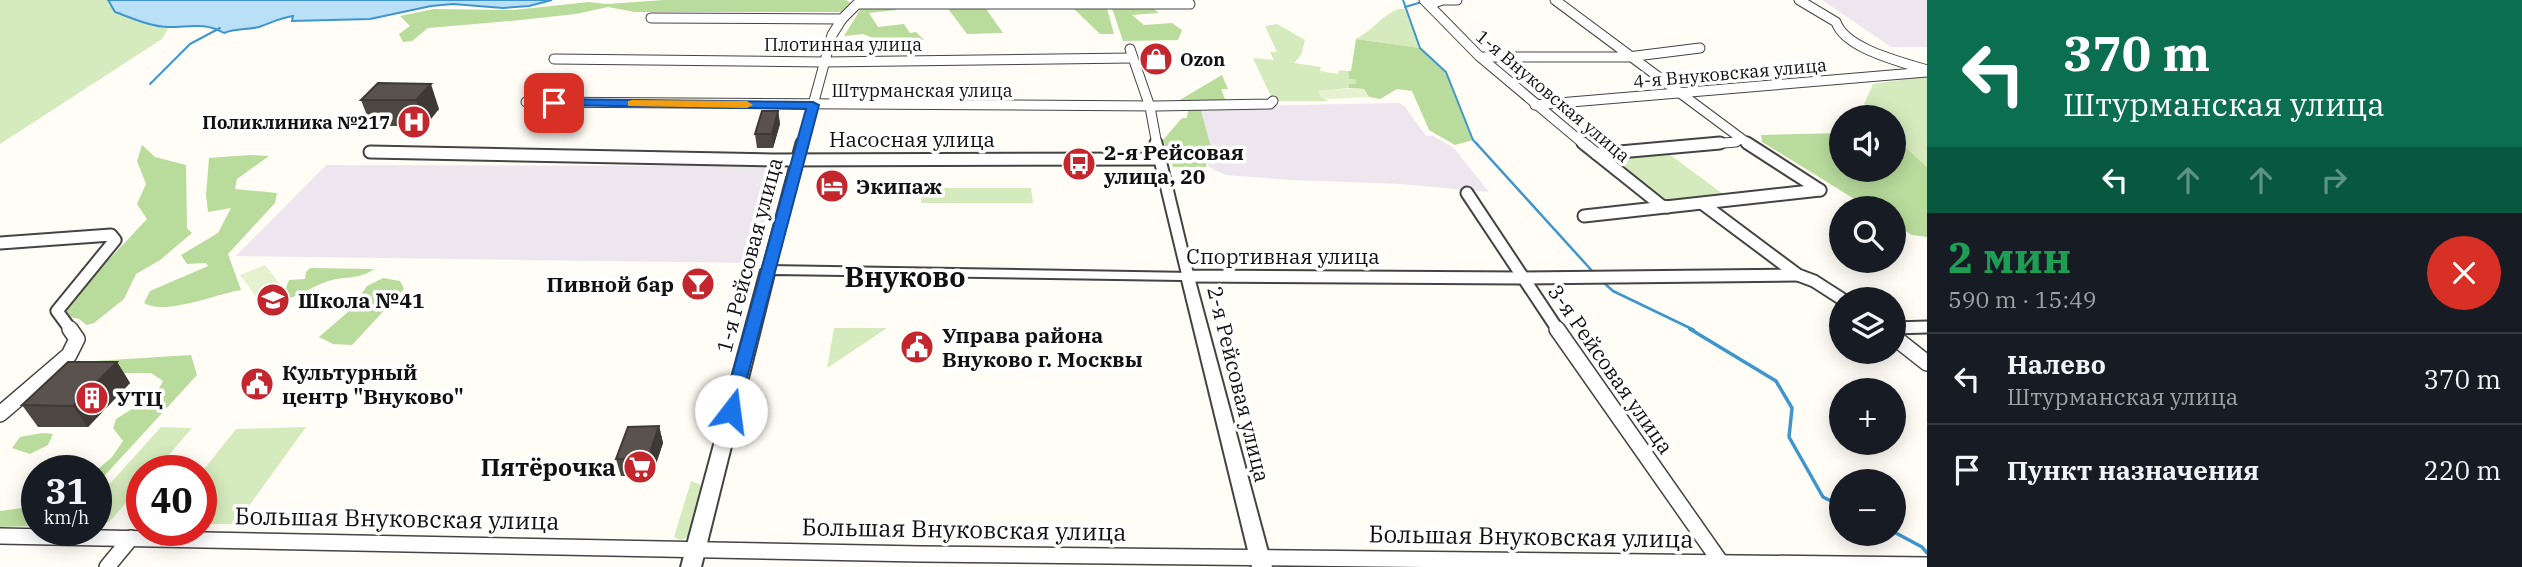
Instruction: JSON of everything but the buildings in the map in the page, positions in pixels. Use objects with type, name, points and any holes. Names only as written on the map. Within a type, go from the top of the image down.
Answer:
[{"type":"street","points":[[1427,3],[1457,0]]},
{"type":"street","points":[[1555,0],[1740,139],[1820,190],[1584,216]]},
{"type":"street","points":[[1799,0],[1836,22],[1839,32],[1873,52],[1927,71]]},
{"type":"street","points":[[860,2],[1190,4]]},
{"type":"street","name":"1-я Рейсовая улица","points":[[693,558],[824,62],[832,36],[842,19],[860,2]]},
{"type":"street","name":"1-я Внуковская улица","points":[[1427,3],[1441,21],[1535,105],[1662,206],[1668,207]]},
{"type":"street","points":[[651,19],[842,19]]},
{"type":"street","points":[[1481,57],[1628,57],[1700,48]]},
{"type":"street","name":"Плотинная улица","points":[[554,59],[824,62],[1131,54]]},
{"type":"street","name":"2-я Рейсовая улица","points":[[1131,54],[1149,105],[1159,159],[1261,562]]},
{"type":"street","name":"4-я Внуковская улица","points":[[1535,105],[1927,71]]},
{"type":"street","name":"Штурманская улица","points":[[526,103],[1235,106],[1270,104],[1273,101]]},
{"type":"street","points":[[1597,154],[1740,139]]},
{"type":"street","name":"Насосная улица","points":[[370,152],[797,160],[1159,159]]},
{"type":"street","name":"3-я Рейсовая улица","points":[[1467,193],[1521,278],[1722,565]]},
{"type":"street","points":[[1703,204],[1798,275],[1829,291]]},
{"type":"street","points":[[0,243],[93,235],[111,235],[114,240],[57,311],[77,339],[69,355],[0,414]]},
{"type":"street","name":"Спортивная улица","points":[[768,270],[1521,278],[1798,275]]},
{"type":"street","points":[[1906,328],[1927,327]]},
{"type":"street","points":[[1906,346],[1927,363]]},
{"type":"street","name":"Большая Внуковская улица","points":[[0,536],[126,538]]},
{"type":"street","name":"Большая Внуковская улица","points":[[217,541],[693,558],[1927,565]]},
{"type":"street","points":[[107,567],[126,544]]},
{"type":"shaded area","points":[[1822,0],[1927,0],[1927,47],[1891,47]]},
{"type":"shaded area","points":[[1400,103],[1426,136],[1433,136],[1454,148],[1489,192],[1401,184],[1225,175],[1209,167],[1207,162],[1214,162],[1200,107]]},
{"type":"shaded area","points":[[326,165],[781,166],[753,263],[236,256]]},
{"type":"green space","points":[[0,0],[108,0],[109,5],[146,23],[169,27],[162,39],[0,144]]},
{"type":"green space","points":[[664,0],[846,0],[852,4],[843,12],[635,12],[608,7],[576,14],[428,28],[412,41],[403,42],[399,34],[410,26],[400,16],[434,9],[514,10],[589,2],[607,4]]},
{"type":"green space","points":[[1106,4],[1148,4],[1159,13],[1132,15],[1144,25],[1172,23],[1182,30],[1178,40],[1123,41],[1113,11]]},
{"type":"green space","points":[[1106,5],[1114,34],[1100,34],[1071,6]]},
{"type":"green space","points":[[946,6],[984,6],[1003,33],[967,34]]},
{"type":"green space","points":[[862,7],[895,7],[896,10],[869,13],[878,27],[904,24],[910,33],[916,32],[924,40],[878,40],[863,34],[844,36]]},
{"type":"green space","points":[[1398,9],[1405,9],[1420,48],[1356,39],[1387,15]]},
{"type":"green space","points":[[1277,24],[1305,40],[1301,55],[1294,63],[1321,67],[1320,71],[1338,74],[1339,70],[1348,71],[1349,79],[1356,80],[1356,85],[1349,84],[1349,88],[1319,91],[1321,97],[1329,101],[1273,101],[1253,58],[1274,60],[1270,52],[1277,52],[1265,26]]},
{"type":"green space","points":[[1356,39],[1420,48],[1446,72],[1473,140],[1455,145],[1429,130],[1412,91],[1397,89],[1380,99],[1369,97],[1364,89],[1349,88],[1349,84],[1356,84],[1356,80],[1349,79],[1348,71],[1351,71]]},
{"type":"green space","points":[[1222,75],[1228,89],[1221,89],[1227,104],[1179,104],[1178,101]]},
{"type":"green space","points":[[1927,76],[1927,167],[1906,148],[1906,105],[1864,104],[1873,84]]},
{"type":"green space","points":[[1364,89],[1369,97],[1328,99],[1321,97],[1318,91]]},
{"type":"green space","points":[[1200,107],[1215,162],[1207,162],[1206,167],[1173,167],[1163,140],[1182,118],[1187,118],[1188,110]]},
{"type":"green space","points":[[1829,133],[1829,182],[1906,182],[1906,148],[1927,167],[1927,237],[1906,231],[1906,196],[1850,196],[1762,142],[1761,135]]},
{"type":"green space","points":[[142,145],[155,157],[186,165],[187,228],[192,233],[160,260],[136,274],[124,299],[94,323],[87,325],[79,319],[66,316],[69,302],[147,219],[137,204],[146,184],[137,161]]},
{"type":"green space","points":[[1665,151],[1727,197],[1666,205],[1605,156]]},
{"type":"green space","points":[[269,156],[237,179],[235,189],[277,193],[275,203],[228,254],[241,290],[177,306],[153,306],[144,303],[150,291],[208,266],[206,263],[187,264],[181,255],[218,233],[231,208],[208,212],[206,195],[209,158]]},
{"type":"green space","points":[[922,188],[1031,188],[1033,203],[921,203]]},
{"type":"green space","points":[[265,265],[282,286],[256,297],[240,275]]},
{"type":"green space","points":[[310,268],[374,269],[356,277],[326,282],[290,298],[284,293],[289,280],[305,279]]},
{"type":"green space","points":[[383,278],[400,281],[404,289],[352,345],[333,344],[319,337],[349,311],[367,286]]},
{"type":"green space","points":[[834,328],[887,328],[827,368]]},
{"type":"green space","points":[[191,355],[197,375],[112,468],[112,457],[123,441],[113,428],[116,419],[156,394],[163,381],[151,373],[104,373],[67,367],[79,362]]},
{"type":"green space","points":[[161,427],[192,428],[169,455],[136,455]]},
{"type":"green space","points":[[306,427],[236,524],[217,524],[215,455],[236,429]]},
{"type":"green space","points":[[53,434],[48,445],[30,454],[12,448],[20,437]]},
{"type":"green space","points":[[126,466],[126,503],[112,519],[112,481]]},
{"type":"green space","points":[[691,481],[703,486],[691,534],[679,539],[674,537]]},
{"type":"green space","points":[[21,508],[21,526],[0,527],[0,511]]},
{"type":"water","points":[[108,0],[552,0],[529,6],[503,8],[453,4],[431,6],[370,19],[292,21],[293,16],[259,27],[224,33],[204,26],[162,27],[148,24],[115,12]]},
{"type":"waterway","points":[[1403,0],[1405,7]]},
{"type":"waterway","points":[[1405,7],[1422,2]]},
{"type":"waterway","points":[[1405,7],[1420,48],[1446,72],[1476,143]]},
{"type":"waterway","points":[[150,84],[190,44],[220,28]]},
{"type":"waterway","points":[[1476,143],[1594,273]]},
{"type":"waterway","points":[[1603,282],[1613,291],[1694,330]]},
{"type":"waterway","points":[[1690,329],[1776,381],[1792,408],[1789,437],[1823,497],[1829,500]]},
{"type":"waterway","points":[[1906,538],[1927,553]]},
{"type":"slow traffic","points":[[632,104],[747,105]]},
{"type":"place","name":"Ozon","points":[[1156,59]]},
{"type":"place","name":"Поликлиника №217","points":[[414,122]]},
{"type":"place","name":"2-я Рейсовая улица, 20","points":[[1079,164]]},
{"type":"place","name":"Экипаж","points":[[832,186]]},
{"type":"place","name":"Пивной бар","points":[[698,284]]},
{"type":"place","name":"Школа №41","points":[[273,300]]},
{"type":"place","name":"Управа района Внуково г. Москвы","points":[[917,347]]},
{"type":"place","name":"Культурный центр \"Внуково\"","points":[[257,384]]},
{"type":"place","name":"УТЦ","points":[[92,398]]},
{"type":"place","name":"Пятёрочка","points":[[640,467]]},
{"type":"district","name":"Внуково","points":[[905,276]]},
{"type":"route","points":[[554,103],[813,105],[731,411]]}]
